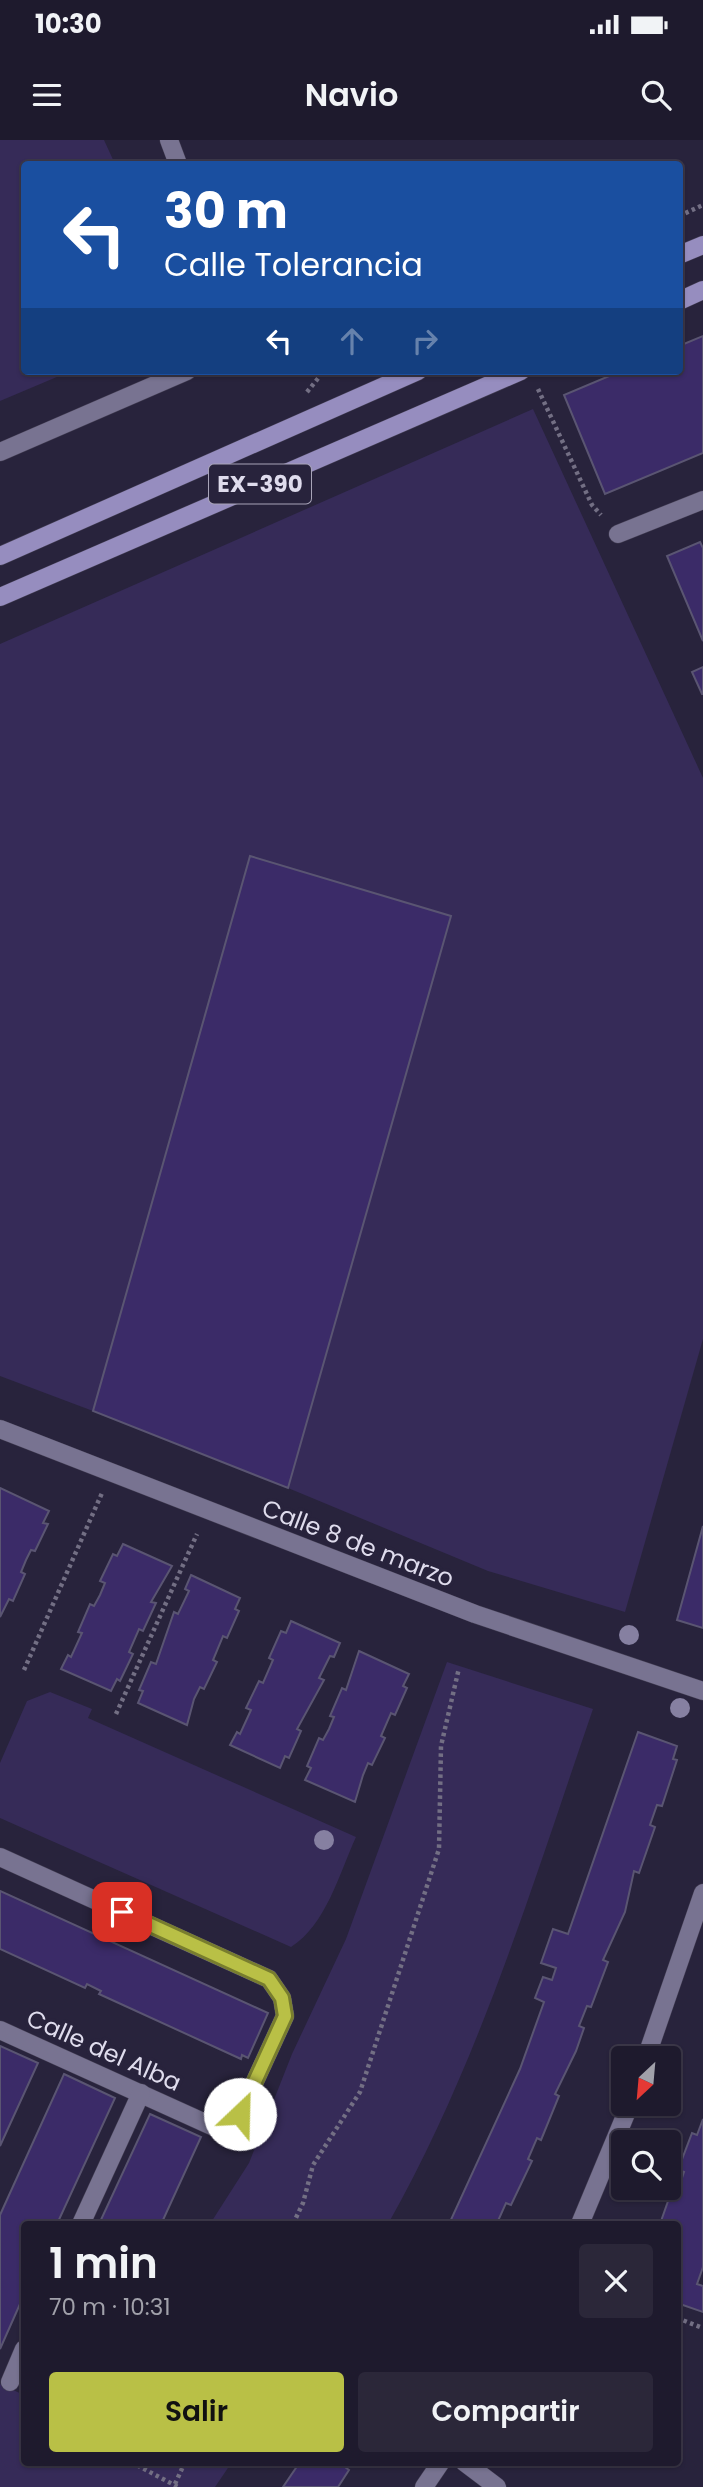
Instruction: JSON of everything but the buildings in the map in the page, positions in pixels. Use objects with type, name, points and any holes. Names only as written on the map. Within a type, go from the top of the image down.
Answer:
[{"type":"main road","points":[[683,254],[703,245]]},
{"type":"main road","points":[[683,299],[703,290]]},
{"type":"main road","name":"EX-390","points":[[0,556],[409,375]]},
{"type":"main road","name":"EX-390","points":[[0,597],[512,375]]},
{"type":"street","points":[[169,140],[177,161]]},
{"type":"street","points":[[0,452],[178,375]]},
{"type":"street","points":[[618,534],[703,500]]},
{"type":"street","name":"Calle 8 de marzo","points":[[0,1429],[475,1614],[703,1691]]},
{"type":"street","name":"Calle del Alba","points":[[0,1857],[269,1979],[282,1998],[285,2016],[240,2114],[230,2126],[214,2127],[0,2030]]},
{"type":"street","points":[[650,2046],[703,1893]]},
{"type":"street","points":[[82,2221],[141,2093]]},
{"type":"street","points":[[581,2221],[625,2116]]},
{"type":"street","points":[[10,2382],[21,2356]]},
{"type":"street","points":[[424,2487],[438,2466]]},
{"type":"street","points":[[469,2466],[496,2487]]},
{"type":"path","points":[[683,214],[703,205]]},
{"type":"path","points":[[536,383],[592,505],[618,534]]},
{"type":"path","points":[[24,1670],[111,1473]]},
{"type":"path","points":[[116,1714],[206,1510]]},
{"type":"path","points":[[294,2221],[303,2203],[313,2165],[360,2092],[439,1849],[441,1746],[459,1668]]},
{"type":"path","points":[[681,2320],[703,2328]]},
{"type":"path","points":[[138,2466],[176,2486],[184,2466]]},
{"type":"shaded area","points":[[0,140],[104,140],[114,161],[21,161],[21,375],[62,375],[0,401]]},
{"type":"shaded area","points":[[533,409],[703,778],[703,1339],[625,1612],[488,1571],[288,1488],[451,917],[250,857],[93,1411],[0,1376],[0,644]]},
{"type":"shaded area","points":[[447,1662],[593,1709],[526,1906],[477,2036],[450,2100],[390,2221],[212,2221],[249,2163],[292,2054],[346,1939]]},
{"type":"shaded area","points":[[50,1692],[92,1709],[88,1718],[356,1837],[330,1898],[314,1926],[291,1947],[0,1818],[0,1763],[27,1701]]},
{"type":"shaded area","points":[[0,2384],[21,2394],[21,2466],[229,2466],[215,2487],[0,2487]]},
{"type":"route","points":[[122,1912],[269,1979],[282,1998],[285,2016],[240,2114]]}]
